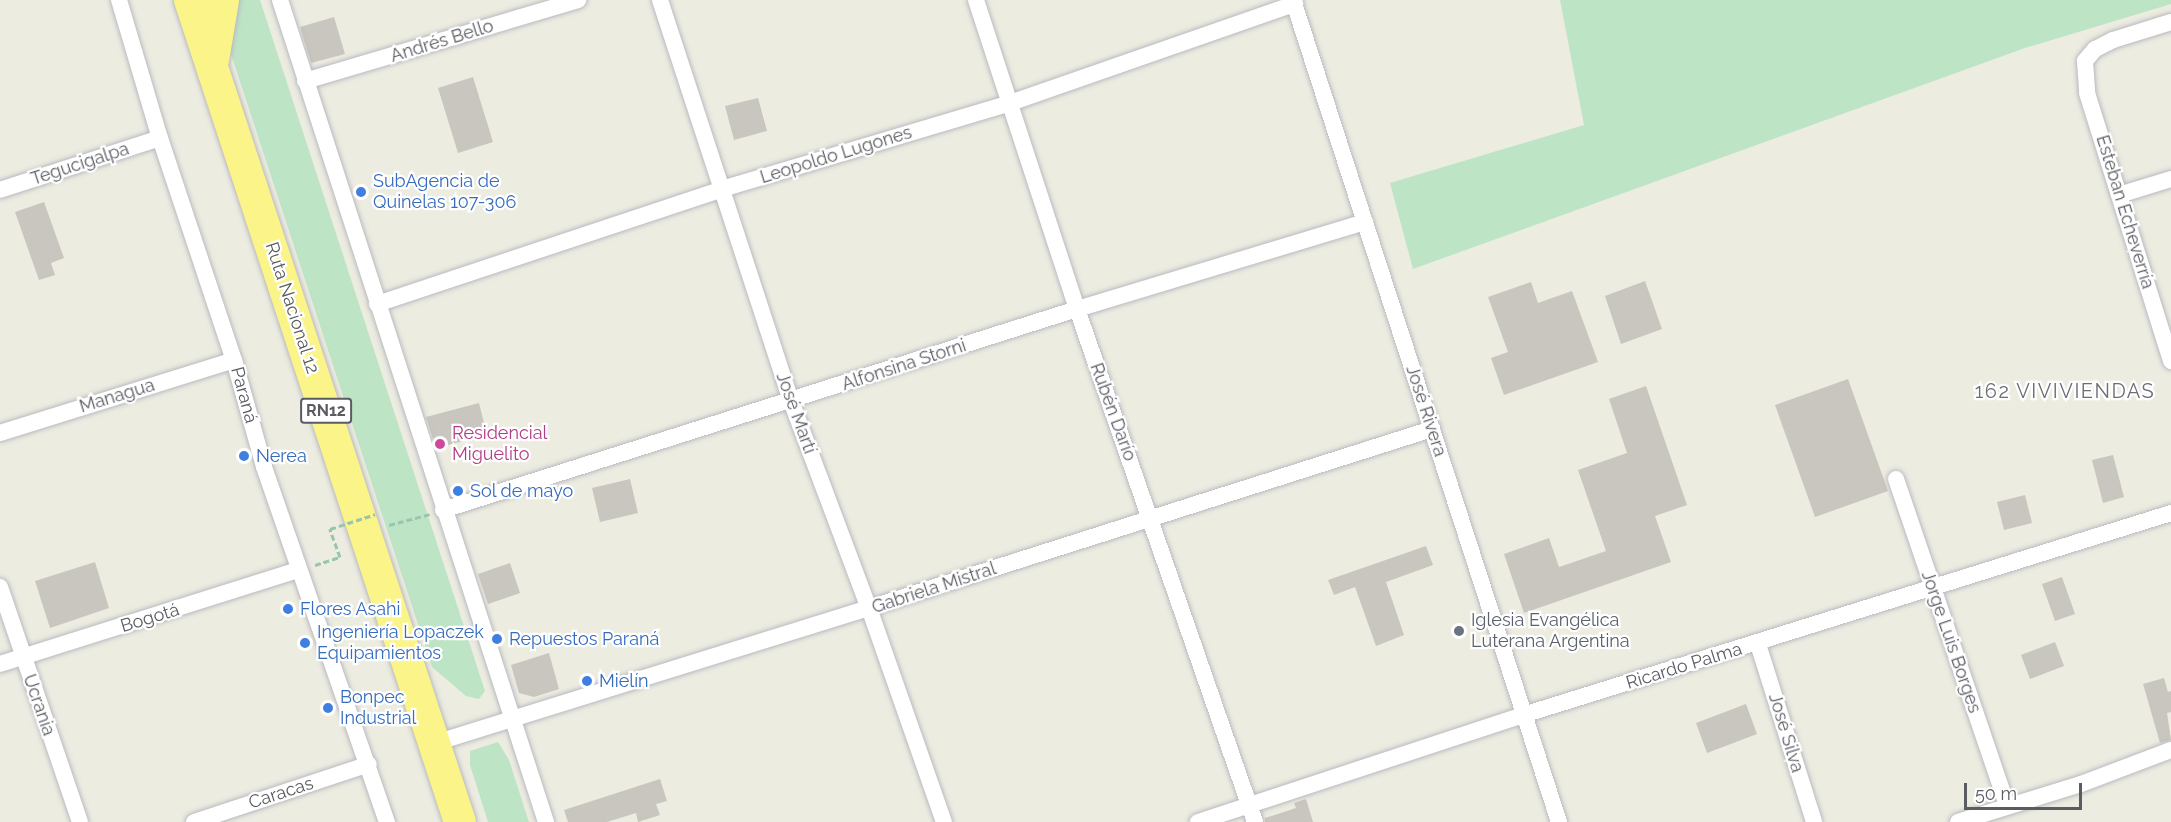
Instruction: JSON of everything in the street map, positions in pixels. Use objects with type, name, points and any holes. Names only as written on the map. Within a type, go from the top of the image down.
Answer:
[{"type":"highway","name":"Ruta Nacional 12","points":[[190,0],[213,64],[460,822]]},
{"type":"highway","points":[[213,64],[223,0]]},
{"type":"street","name":"Paraná","points":[[119,0],[160,138],[234,360],[264,467],[369,764],[387,822]]},
{"type":"street","points":[[280,0],[443,510],[546,822]]},
{"type":"street","name":"Andrés Bello","points":[[305,81],[578,0]]},
{"type":"street","name":"José Martí","points":[[660,0],[791,401],[869,608],[944,822]]},
{"type":"street","name":"Rubén Darío","points":[[976,0],[1077,309],[1252,814]]},
{"type":"street","name":"Leopoldo Lugones","points":[[377,304],[722,189],[1010,103],[1294,2]]},
{"type":"street","name":"José Rivera","points":[[1294,2],[1559,822]]},
{"type":"street","name":"Esteban Echeverría","points":[[2171,22],[2113,40],[2095,49],[2085,61],[2087,93],[2168,340],[2171,362]]},
{"type":"street","name":"Tegucigalpa","points":[[0,190],[160,138]]},
{"type":"street","points":[[2119,195],[2171,179]]},
{"type":"street","name":"Alfonsina Storni","points":[[443,510],[1077,309],[1365,222]]},
{"type":"street","name":"Managua","points":[[0,433],[234,360]]},
{"type":"street","name":"Gabriela Mistral","points":[[435,743],[1432,429]]},
{"type":"street","name":"Jorge Luis Borges","points":[[1896,479],[2007,805]]},
{"type":"street","name":"Ricardo Palma","points":[[1198,822],[1252,814],[1524,715],[1758,644],[2171,513]]},
{"type":"street","name":"Bogotá","points":[[0,664],[299,570]]},
{"type":"street","name":"Ucrania","points":[[0,587],[22,658],[80,822]]},
{"type":"street","name":"José Silva","points":[[1758,644],[1814,822]]},
{"type":"street","points":[[1958,822],[1988,817],[2007,805],[2081,784],[2171,752]]},
{"type":"street","name":"Caracas","points":[[194,822],[369,764]]},
{"type":"path","points":[[389,526],[443,510]]},
{"type":"path","points":[[299,570],[340,557],[330,529],[375,514]]},
{"type":"green space","points":[[237,0],[260,0],[485,691],[479,699],[466,696],[432,667],[230,51]]},
{"type":"green space","points":[[1560,0],[2171,0],[2171,4],[2025,48],[1413,269],[1390,183],[1584,125]]},
{"type":"green space","points":[[498,742],[509,760],[529,822],[488,822],[470,765],[470,751]]},
{"type":"building","points":[[334,17],[345,54],[311,63],[300,27]]},
{"type":"building","points":[[473,77],[493,142],[458,153],[438,88]]},
{"type":"building","points":[[758,98],[767,131],[734,140],[725,106]]},
{"type":"building","points":[[44,202],[64,258],[51,263],[55,275],[39,280],[15,212]]},
{"type":"building","points":[[1645,281],[1662,329],[1621,344],[1605,296]]},
{"type":"building","points":[[1531,282],[1538,303],[1572,291],[1598,362],[1504,395],[1491,358],[1508,352],[1488,297]]},
{"type":"building","points":[[1848,379],[1888,491],[1815,517],[1775,405]]},
{"type":"building","points":[[1646,386],[1687,505],[1655,516],[1671,562],[1524,613],[1504,554],[1549,538],[1559,567],[1606,551],[1578,470],[1627,453],[1609,399]]},
{"type":"building","points":[[479,403],[487,435],[436,448],[426,417]]},
{"type":"building","points":[[2113,455],[2124,497],[2103,503],[2092,460]]},
{"type":"building","points":[[630,479],[638,513],[600,522],[592,488]]},
{"type":"building","points":[[2025,495],[2032,523],[2004,530],[1997,502]]},
{"type":"building","points":[[1426,546],[1433,565],[1386,582],[1404,635],[1376,646],[1355,587],[1334,595],[1328,580]]},
{"type":"building","points":[[95,562],[109,608],[50,628],[35,581]]},
{"type":"building","points":[[510,563],[520,593],[488,604],[478,574]]},
{"type":"building","points":[[2062,577],[2075,614],[2055,621],[2042,584]]},
{"type":"building","points":[[2055,642],[2064,666],[2030,679],[2021,655]]},
{"type":"building","points":[[549,653],[559,689],[534,697],[519,693],[511,665]]},
{"type":"building","points":[[2164,678],[2168,692],[2171,691],[2171,712],[2167,713],[2171,740],[2160,743],[2143,684]]},
{"type":"building","points":[[1746,704],[1757,734],[1707,753],[1696,723]]},
{"type":"building","points":[[660,779],[667,801],[656,804],[660,815],[638,822],[636,813],[607,822],[568,822],[564,810]]},
{"type":"building","points":[[1306,799],[1313,822],[1265,822],[1265,818],[1296,808],[1294,803]]},
{"type":"place","name":"SubAgencia de Quinelas 107-306","points":[[361,192]]},
{"type":"place","name":"Residencial Miguelito","points":[[440,444]]},
{"type":"place","name":"Nerea","points":[[244,456]]},
{"type":"place","name":"Sol de mayo","points":[[458,491]]},
{"type":"place","name":"Flores Asahi","points":[[288,609]]},
{"type":"place","name":"Iglesia Evangélica Luterana Argentina","points":[[1459,631]]},
{"type":"place","name":"Repuestos Paraná","points":[[497,639]]},
{"type":"place","name":"Ingeniería Lopaczek Equipamientos","points":[[305,643]]},
{"type":"place","name":"Mielín","points":[[587,681]]},
{"type":"place","name":"Bonpec Industrial","points":[[328,708]]},
{"type":"district","name":"162 VIVIVIENDAS","points":[[2065,391]]}]
